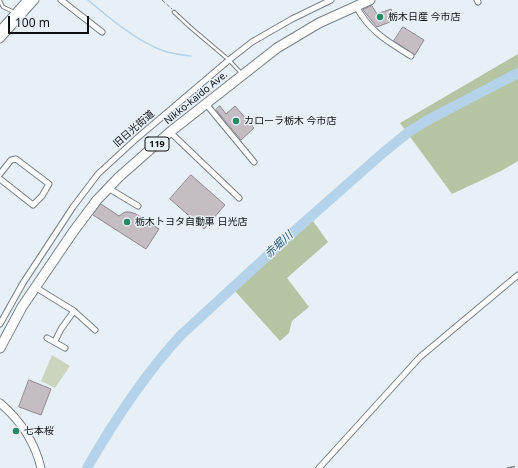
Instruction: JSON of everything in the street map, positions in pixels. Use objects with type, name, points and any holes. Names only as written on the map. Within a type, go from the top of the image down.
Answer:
[{"type":"highway","name":"Nikko-kaido Ave.","points":[[0,348],[35,287],[73,232],[108,187],[170,132],[262,59],[292,38],[319,23],[370,0]]},
{"type":"street","points":[[0,30],[27,0]]},
{"type":"street","points":[[0,39],[35,0]]},
{"type":"street","points":[[61,0],[102,32]]},
{"type":"street","name":"旧日光街道","points":[[0,324],[23,283],[73,206],[110,162],[228,60],[252,42],[331,0]]},
{"type":"street","points":[[356,6],[366,24],[411,56]]},
{"type":"street","points":[[206,104],[254,162]]},
{"type":"street","points":[[170,132],[239,198]]},
{"type":"street","points":[[0,174],[11,160],[16,159],[49,184],[42,196],[33,205],[0,179]]},
{"type":"street","points":[[108,187],[138,206]]},
{"type":"street","points":[[319,468],[420,357],[518,275]]},
{"type":"street","points":[[35,287],[74,311],[95,330]]},
{"type":"street","points":[[55,341],[74,311]]},
{"type":"street","points":[[47,338],[66,348]]},
{"type":"street","points":[[0,403],[23,429],[35,450],[41,468]]},
{"type":"lane","points":[[0,0],[3,7],[15,13]]},
{"type":"lane","points":[[174,12],[228,60],[242,75]]},
{"type":"path","points":[[162,0],[174,12]]},
{"type":"green space","points":[[518,54],[518,161],[501,171],[452,194],[400,123]]},
{"type":"green space","points":[[313,221],[328,242],[287,278],[309,307],[292,321],[289,333],[280,341],[235,291],[261,266]]},
{"type":"green space","points":[[52,355],[70,366],[55,388],[41,381]]},
{"type":"building","name":"栃木日産 今市店","points":[[372,6],[377,14],[391,9],[395,20],[377,27],[363,10]]},
{"type":"building","points":[[403,27],[424,40],[415,55],[394,41]]},
{"type":"building","name":"カローラ栃木 今市店","points":[[220,106],[226,114],[235,106],[254,128],[241,140],[216,110]]},
{"type":"building","points":[[191,175],[225,205],[204,229],[170,199]]},
{"type":"building","name":"栃木トヨタ自動車 日光店","points":[[101,204],[119,216],[125,212],[136,214],[159,229],[146,249],[93,215]]},
{"type":"building","points":[[29,380],[51,389],[41,415],[19,407]]},
{"type":"waterway","points":[[88,0],[114,22],[144,42],[174,54],[191,56]]},
{"type":"waterway","name":"赤堀川","points":[[87,468],[130,399],[167,350],[181,335],[291,234],[410,131],[518,73]]},
{"type":"railway","points":[[507,468],[518,466]]},
{"type":"place","name":"栃木日産 今市店","points":[[380,17]]},
{"type":"place","name":"カローラ栃木 今市店","points":[[236,121]]},
{"type":"place","name":"栃木トヨタ自動車 日光店","points":[[127,222]]},
{"type":"place","name":"七本桜","points":[[16,431]]}]
